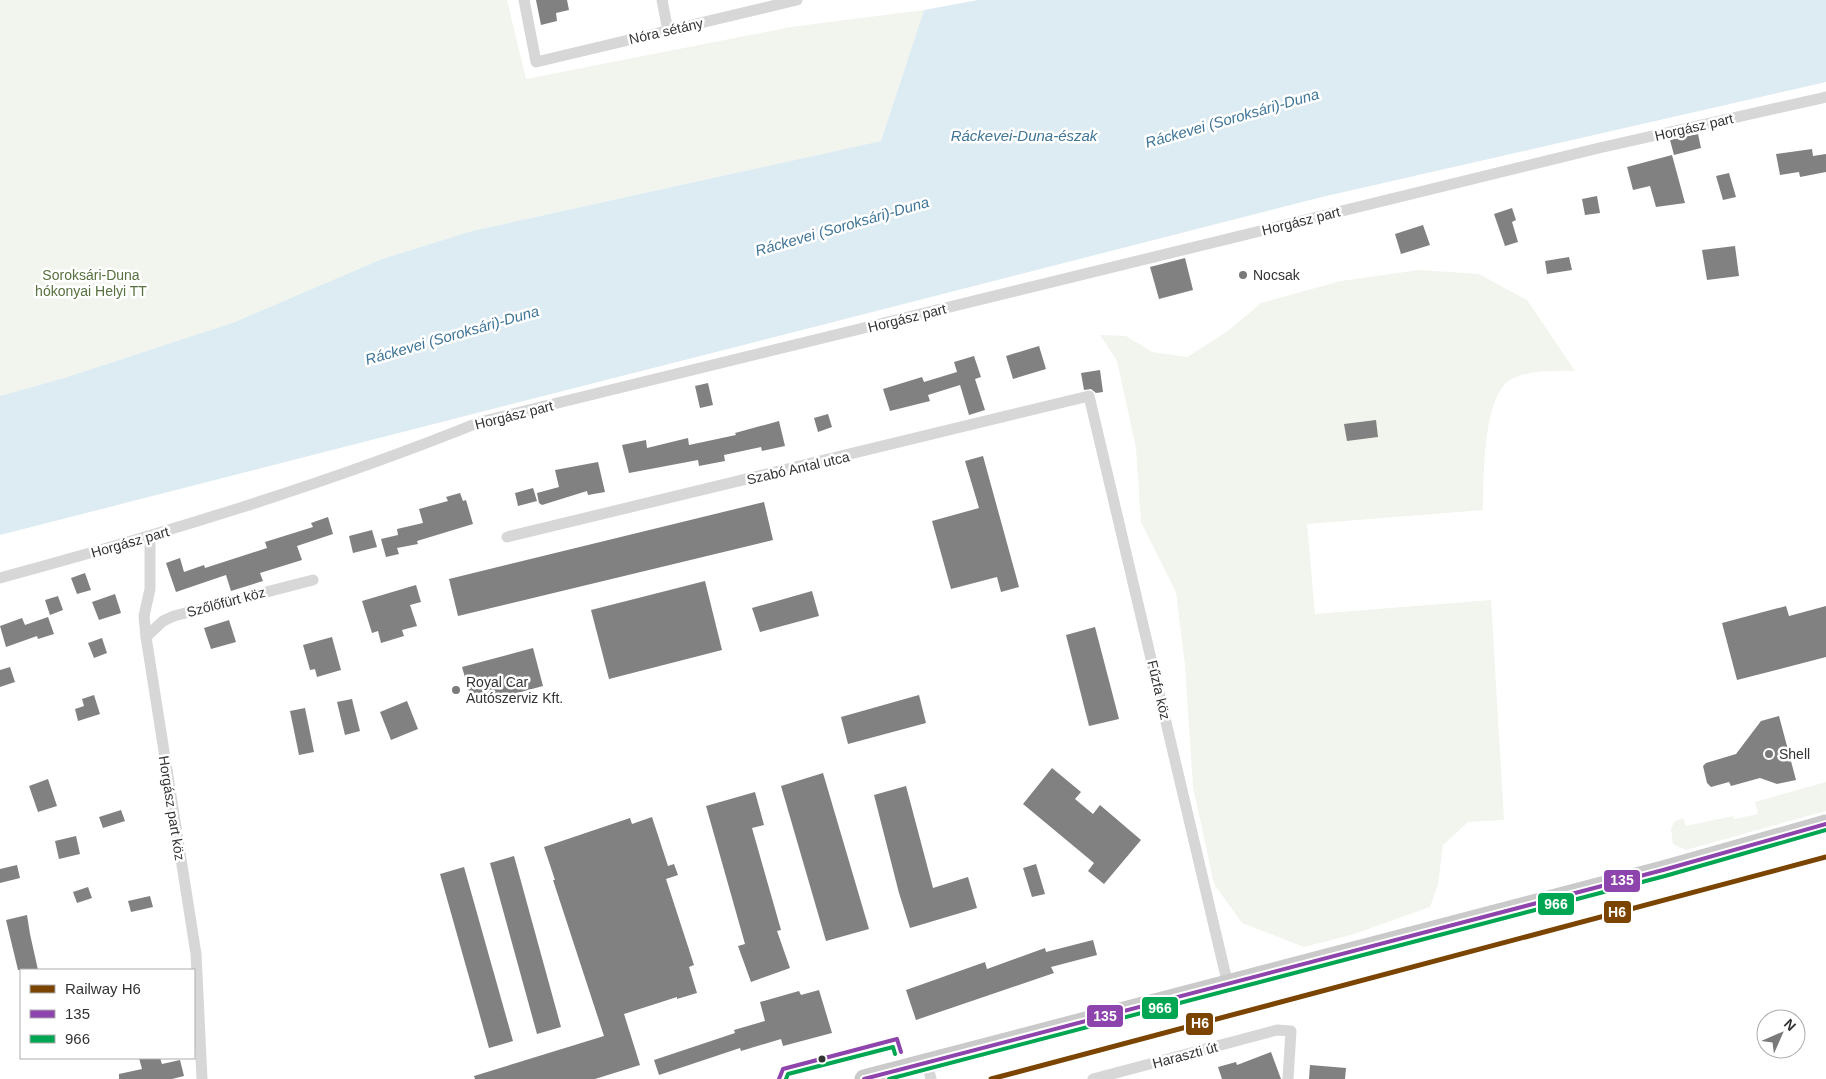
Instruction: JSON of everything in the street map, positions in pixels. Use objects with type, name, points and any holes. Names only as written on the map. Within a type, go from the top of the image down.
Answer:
[{"type":"main road","points":[[864,1079],[929,1071],[1228,985],[1653,873],[1826,824]]},
{"type":"street","name":"Nóra sétány","points":[[524,0],[536,62],[791,1]]},
{"type":"street","points":[[662,0],[668,31]]},
{"type":"street","name":"Horgász part","points":[[0,578],[150,537],[409,451],[480,422],[1599,148],[1826,97]]},
{"type":"street","name":"Szabó Antal utca","points":[[507,537],[1089,396]]},
{"type":"street","name":"Fűzfa köz","points":[[1089,396],[1228,985]]},
{"type":"street","name":"Horgász part köz","points":[[150,537],[150,589],[144,616],[146,637],[196,954],[202,1079]]},
{"type":"street","name":"Szőlőfürt köz","points":[[146,637],[163,621],[174,616],[313,580]]},
{"type":"street","name":"Haraszti út","points":[[1092,1079],[1109,1077],[1276,1030],[1291,1031],[1288,1079]]},
{"type":"green space","name":"Soroksári-Duna hókonyai Helyi TT","points":[[0,0],[507,0],[526,79],[791,27],[924,10],[881,141],[472,231],[382,259],[235,322],[64,378],[0,396]]},
{"type":"green space","points":[[1419,270],[1479,274],[1527,300],[1575,371],[1542,371],[1518,376],[1510,380],[1501,390],[1494,404],[1486,440],[1483,510],[1307,524],[1315,614],[1491,600],[1504,820],[1468,822],[1443,845],[1438,884],[1430,907],[1354,934],[1304,947],[1242,923],[1214,884],[1193,787],[1185,665],[1176,592],[1141,522],[1136,448],[1117,361],[1100,335],[1126,336],[1152,352],[1187,357],[1228,331],[1261,303],[1341,281]]},
{"type":"green space","points":[[1826,782],[1826,811],[1686,850],[1673,844],[1671,829],[1674,822],[1683,818],[1686,826],[1733,816],[1734,819],[1758,814],[1755,802]]},
{"type":"water","name":"Ráckevei-Duna-észak","points":[[978,0],[1826,0],[1826,82],[1322,197],[0,535],[0,396],[64,378],[235,322],[382,259],[472,231],[881,141],[924,10]]},
{"type":"building","points":[[536,0],[567,0],[569,10],[556,13],[557,21],[541,25]]},
{"type":"building","points":[[1698,134],[1701,148],[1674,155],[1670,140]]},
{"type":"building","points":[[1812,149],[1813,156],[1826,154],[1826,172],[1800,177],[1799,172],[1780,175],[1776,154]]},
{"type":"building","points":[[1672,155],[1685,203],[1656,207],[1650,186],[1633,190],[1627,167]]},
{"type":"building","points":[[1729,173],[1736,197],[1723,200],[1716,176]]},
{"type":"building","points":[[1597,196],[1600,213],[1585,215],[1582,199]]},
{"type":"building","points":[[1512,208],[1516,220],[1512,222],[1518,242],[1505,246],[1494,214]]},
{"type":"building","points":[[1423,225],[1430,245],[1401,254],[1395,234]]},
{"type":"building","points":[[1735,246],[1739,276],[1707,280],[1702,250]]},
{"type":"building","points":[[1569,257],[1572,270],[1547,274],[1545,261]]},
{"type":"building","points":[[1185,258],[1193,290],[1159,299],[1150,267]]},
{"type":"building","points":[[1039,346],[1046,369],[1013,379],[1006,356]]},
{"type":"building","points":[[974,356],[981,377],[975,379],[985,410],[969,415],[960,385],[928,395],[930,401],[890,411],[883,389],[922,377],[924,382],[957,372],[954,362]]},
{"type":"building","points":[[1100,370],[1103,392],[1096,393],[1091,389],[1084,390],[1081,373]]},
{"type":"building","points":[[708,383],[713,405],[700,408],[695,386]]},
{"type":"building","points":[[828,414],[832,427],[818,432],[814,418]]},
{"type":"building","points":[[1376,420],[1378,437],[1347,441],[1344,424]]},
{"type":"building","points":[[779,421],[785,446],[762,451],[761,447],[724,455],[725,461],[699,466],[698,460],[629,473],[622,445],[646,440],[647,448],[688,438],[689,445],[736,435],[735,433]]},
{"type":"building","points":[[983,456],[1019,587],[1001,592],[997,577],[951,589],[932,521],[979,508],[965,461]]},
{"type":"building","points":[[598,462],[605,492],[588,495],[587,491],[542,505],[539,503],[537,493],[559,487],[555,470]]},
{"type":"building","points":[[533,488],[537,501],[518,506],[515,493]]},
{"type":"building","points":[[460,493],[463,501],[466,500],[473,524],[417,541],[418,544],[397,548],[399,554],[386,557],[381,539],[398,535],[397,529],[423,523],[419,509],[448,501],[446,497]]},
{"type":"building","points":[[764,502],[773,540],[458,616],[449,579]]},
{"type":"building","points":[[328,517],[333,534],[297,546],[302,560],[260,573],[263,581],[231,591],[226,575],[176,592],[166,563],[180,558],[184,572],[204,565],[205,568],[267,548],[265,542],[313,527],[311,523]]},
{"type":"building","points":[[372,530],[377,547],[353,553],[349,536]]},
{"type":"building","points":[[85,573],[91,590],[77,594],[71,578]]},
{"type":"building","points":[[705,581],[722,650],[609,679],[591,610]]},
{"type":"building","points":[[416,585],[421,602],[410,605],[417,626],[402,630],[404,636],[381,643],[378,631],[372,633],[362,601]]},
{"type":"building","points":[[812,591],[819,616],[760,632],[752,608]]},
{"type":"building","points":[[115,594],[121,613],[99,620],[92,602]]},
{"type":"building","points":[[58,596],[63,610],[50,615],[45,600]]},
{"type":"building","points":[[1786,606],[1789,616],[1826,606],[1826,657],[1737,680],[1722,623]]},
{"type":"building","points":[[48,617],[54,634],[38,639],[37,636],[6,647],[0,626],[22,618],[25,625]]},
{"type":"building","points":[[229,620],[236,642],[211,649],[204,628]]},
{"type":"building","points":[[1095,627],[1119,719],[1089,726],[1066,635]]},
{"type":"building","points":[[332,637],[341,670],[317,677],[315,669],[310,670],[303,645]]},
{"type":"building","points":[[102,638],[107,653],[94,658],[88,643]]},
{"type":"building","points":[[533,648],[543,686],[473,705],[462,667]]},
{"type":"building","points":[[10,667],[15,682],[0,687],[0,670]]},
{"type":"building","points":[[94,695],[100,714],[78,721],[75,709],[84,706],[82,699]]},
{"type":"building","points":[[919,695],[926,723],[848,744],[841,717]]},
{"type":"building","points":[[352,699],[360,731],[345,735],[337,702]]},
{"type":"building","points":[[407,701],[418,729],[391,740],[380,712]]},
{"type":"building","points":[[305,708],[314,752],[299,755],[290,711]]},
{"type":"building","points":[[1779,716],[1796,780],[1777,784],[1760,778],[1731,786],[1729,782],[1711,787],[1707,783],[1703,766],[1706,763],[1736,754],[1761,721]]},
{"type":"building","points":[[1052,768],[1081,792],[1075,799],[1093,814],[1100,805],[1141,840],[1104,884],[1088,871],[1094,863],[1023,804]]},
{"type":"building","points":[[823,773],[869,929],[826,941],[781,786]]},
{"type":"building","points":[[48,779],[57,806],[38,812],[29,786]]},
{"type":"building","points":[[906,786],[933,888],[968,877],[977,908],[910,928],[874,795]]},
{"type":"building","points":[[755,792],[764,825],[752,828],[781,930],[777,931],[790,968],[751,982],[738,946],[745,944],[706,806]]},
{"type":"building","points":[[121,810],[125,821],[103,828],[99,817]]},
{"type":"building","points":[[652,817],[668,866],[674,864],[678,875],[666,879],[694,965],[689,967],[697,993],[677,999],[677,997],[624,1014],[640,1065],[595,1079],[475,1079],[474,1076],[604,1036],[544,847],[630,818],[632,824]]},
{"type":"building","points":[[76,836],[80,854],[59,859],[55,841]]},
{"type":"building","points":[[514,856],[561,1027],[537,1034],[490,863]]},
{"type":"building","points":[[1036,864],[1045,894],[1032,897],[1023,868]]},
{"type":"building","points":[[17,865],[20,878],[0,883],[0,869]]},
{"type":"building","points":[[464,867],[513,1041],[489,1048],[440,874]]},
{"type":"building","points":[[88,887],[92,898],[77,903],[73,892]]},
{"type":"building","points":[[150,896],[153,907],[131,912],[128,901]]},
{"type":"building","points":[[27,915],[38,969],[18,970],[6,920]]},
{"type":"building","points":[[1093,940],[1097,955],[1051,967],[1054,973],[916,1020],[906,990],[985,962],[987,969],[1045,948],[1046,952]]},
{"type":"building","points":[[819,990],[832,1033],[783,1046],[781,1039],[741,1051],[740,1048],[659,1075],[654,1060],[735,1033],[734,1030],[765,1021],[760,1002],[799,991],[801,995]]},
{"type":"building","points":[[1271,1052],[1281,1079],[1222,1079],[1218,1067],[1236,1062],[1237,1065]]},
{"type":"building","points":[[139,1059],[160,1059],[162,1064],[180,1060],[184,1076],[172,1079],[119,1079],[119,1074],[142,1069]]},
{"type":"building","points":[[1310,1065],[1346,1068],[1345,1079],[1309,1079]]},
{"type":"rail line","name":"H6","points":[[991,1079],[1826,857]]},
{"type":"transit line","name":"135","points":[[864,1079],[1663,870],[1826,824]]},
{"type":"transit line","name":"966","points":[[889,1079],[1665,876],[1826,830]]},
{"type":"transit line","name":"135","points":[[779,1079],[783,1069],[897,1039],[901,1052]]},
{"type":"transit line","name":"966","points":[[786,1079],[788,1074],[893,1047],[895,1054]]},
{"type":"place","name":"Nocsak","points":[[1243,275]]},
{"type":"place","name":"Royal Car Autószerviz Kft.","points":[[456,690]]},
{"type":"place","name":"Shell","points":[[1769,754]]},
{"type":"water label","name":"Ráckevei (Soroksári)-Duna","points":[[1232,118]]},
{"type":"water label","name":"Ráckevei (Soroksári)-Duna","points":[[842,226]]},
{"type":"water label","name":"Ráckevei (Soroksári)-Duna","points":[[452,335]]}]
